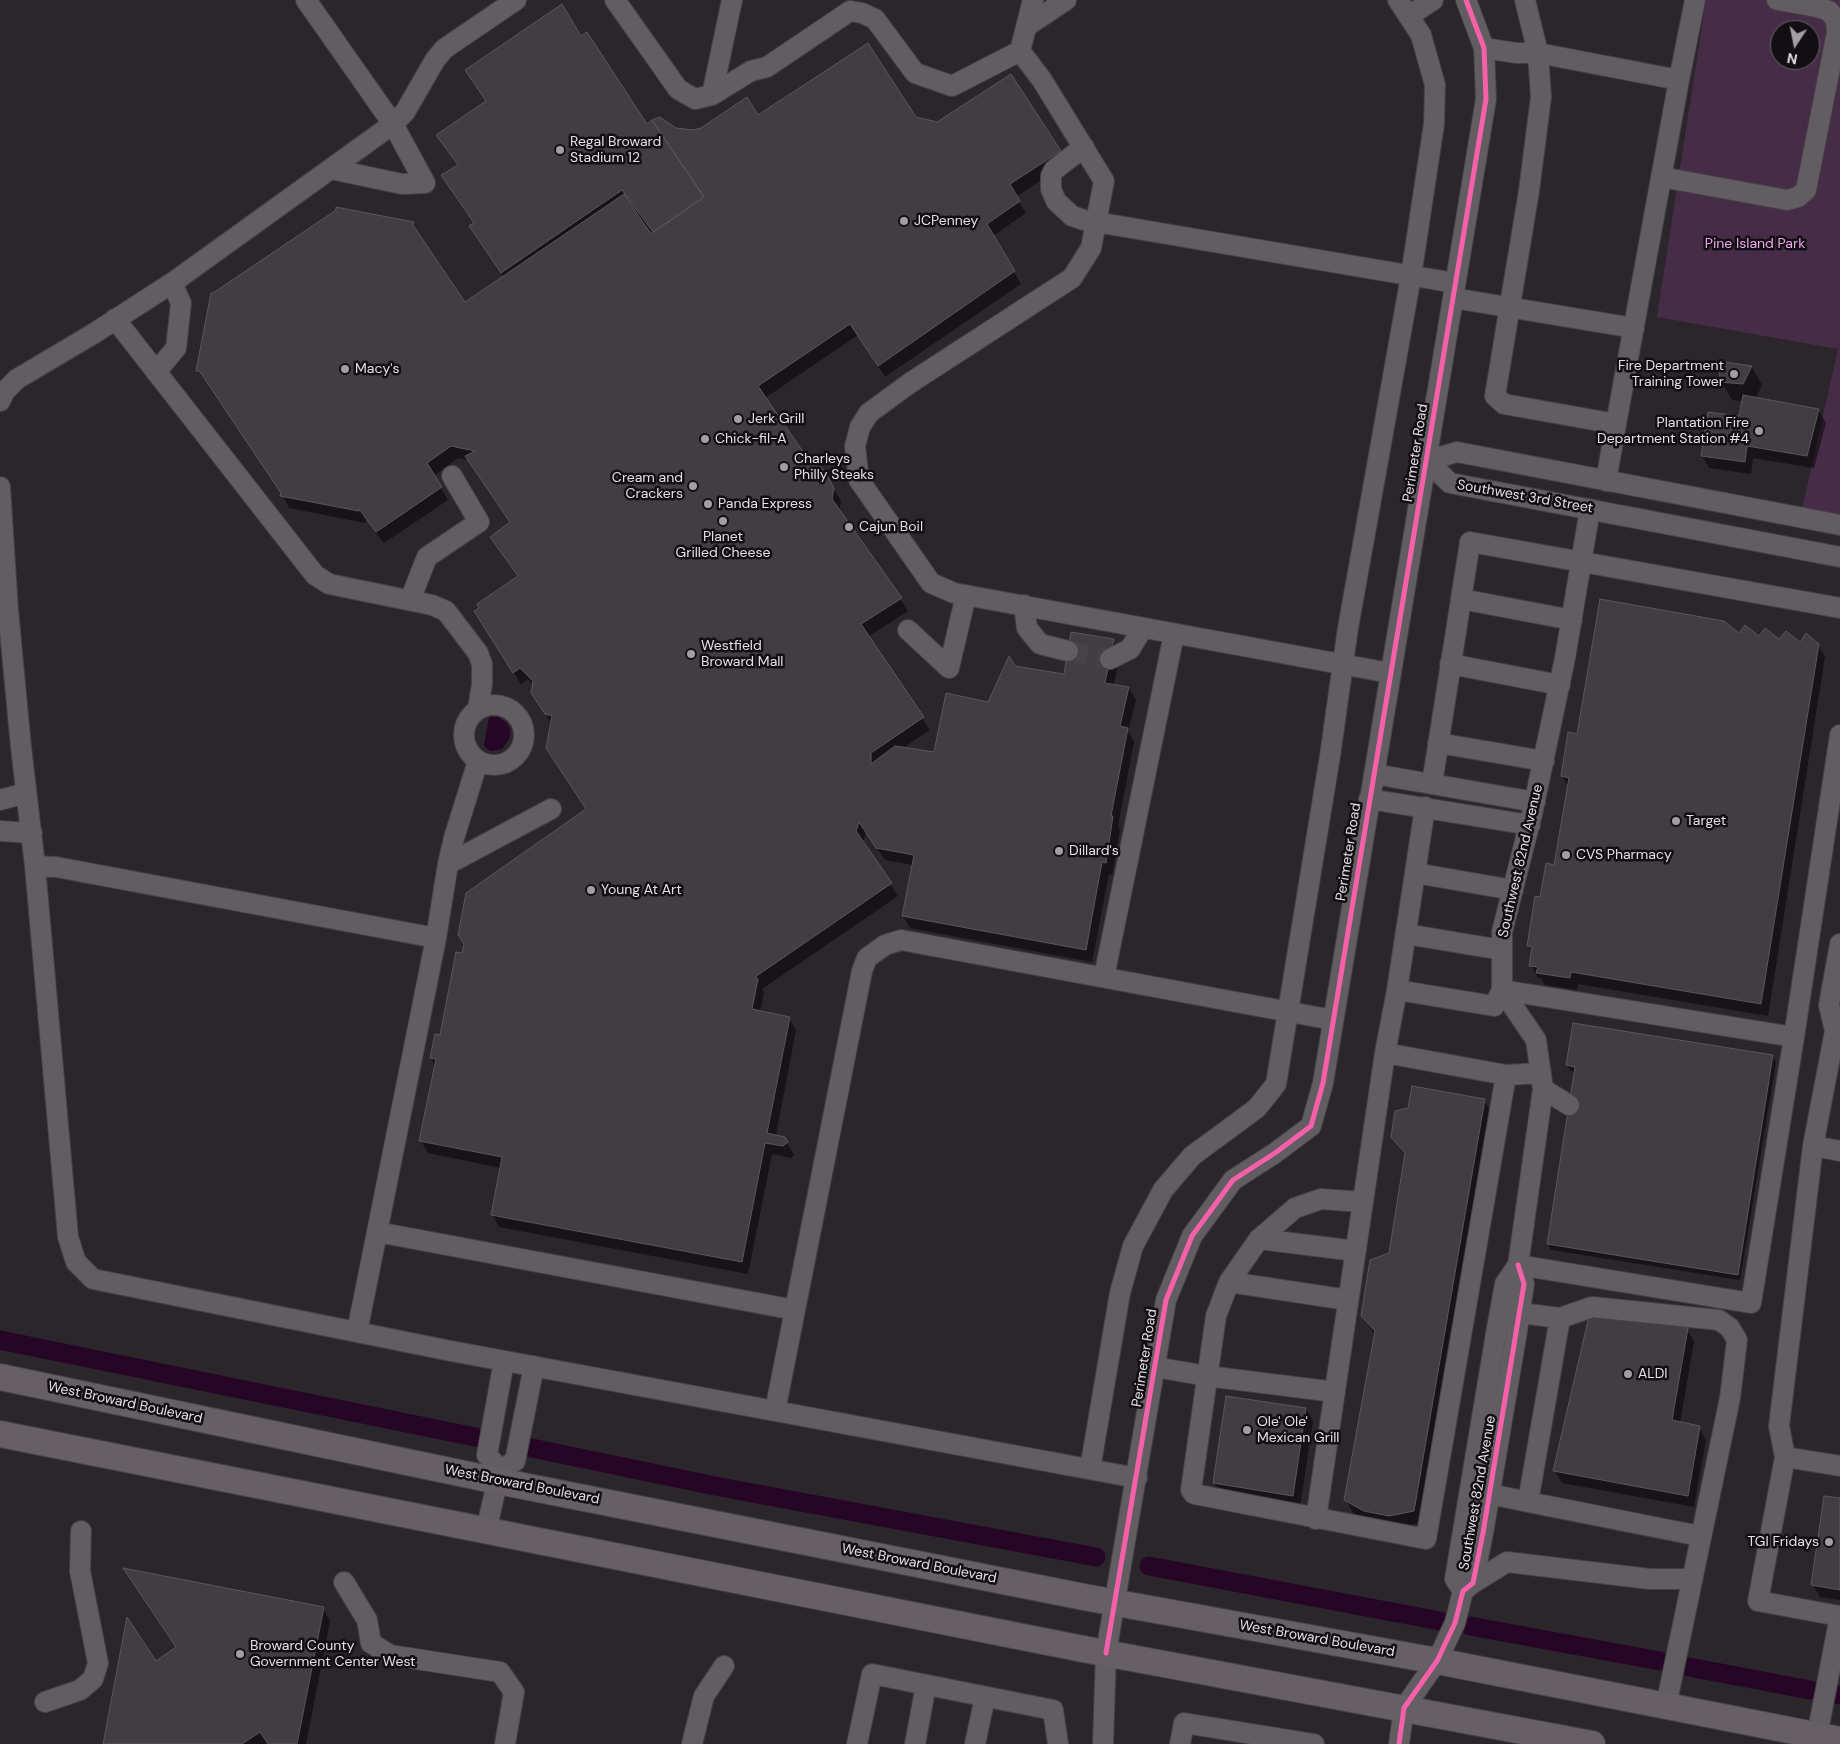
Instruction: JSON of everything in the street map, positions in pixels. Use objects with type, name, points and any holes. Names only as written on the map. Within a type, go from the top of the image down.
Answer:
[{"type":"main road","name":"West Broward Boulevard","points":[[0,1377],[499,1476],[1116,1602],[1437,1661],[1828,1738]]},
{"type":"main road","points":[[0,1434],[1106,1653],[1592,1744]]},
{"type":"street","points":[[306,0],[392,124],[424,183],[402,184],[331,169]]},
{"type":"street","points":[[0,401],[5,391],[17,379],[172,283],[392,124],[405,112],[434,60],[444,49],[516,0]]},
{"type":"street","points":[[616,0],[678,88],[695,99],[712,95],[751,71],[767,67],[850,11],[862,13],[875,19],[915,73],[952,86],[1020,51],[1033,0]]},
{"type":"street","points":[[712,95],[732,0]]},
{"type":"street","points":[[1027,26],[1066,0]]},
{"type":"street","points":[[1090,1469],[1120,1293],[1133,1246],[1163,1190],[1192,1156],[1257,1108],[1276,1084],[1330,756],[1342,664],[1411,276],[1434,124],[1435,85],[1421,35],[1403,8],[1433,0]]},
{"type":"street","name":"Perimeter Road","points":[[1103,1744],[1106,1653],[1166,1300],[1192,1236],[1234,1180],[1311,1126],[1323,1082],[1486,99],[1484,48],[1466,0]]},
{"type":"street","points":[[1525,0],[1538,53],[1540,97],[1529,191],[1496,396],[1504,404],[1616,424]]},
{"type":"street","points":[[1606,481],[1695,0]]},
{"type":"street","points":[[1661,177],[1787,200],[1798,197],[1806,190],[1837,32],[1836,20],[1828,12],[1817,7],[1777,0]]},
{"type":"street","points":[[1484,48],[1538,53],[1679,80]]},
{"type":"street","points":[[1020,51],[1042,80],[1104,181],[1090,248],[1072,278],[910,383],[869,413],[860,427],[855,446],[859,480],[931,583],[954,593],[1390,673]]},
{"type":"street","points":[[1084,147],[1054,170],[1051,176],[1051,189],[1056,202],[1072,216],[1096,222],[1411,276],[1510,306],[1634,328]]},
{"type":"street","points":[[156,372],[176,348],[181,304],[172,283]]},
{"type":"street","points":[[115,319],[315,575],[329,584],[432,605],[446,611],[478,653],[482,664],[482,684],[478,709]]},
{"type":"street","points":[[1427,461],[1457,452],[1840,525]]},
{"type":"street","name":"Southwest 3rd Street","points":[[1427,461],[1450,483],[1840,557]]},
{"type":"street","points":[[410,600],[427,557],[479,522],[452,476]]},
{"type":"street","points":[[0,487],[8,610],[26,793],[32,832],[68,1237],[76,1262],[93,1279],[534,1366],[1137,1478]]},
{"type":"street","points":[[1633,517],[1648,489]]},
{"type":"street","name":"Southwest 82nd Avenue","points":[[1404,1708],[1437,1661],[1455,1623],[1468,1587],[1490,1494],[1520,1313],[1524,1284],[1518,1265],[1542,1081],[1536,1040],[1502,990],[1502,932],[1530,825],[1560,685],[1590,509]]},
{"type":"street","points":[[1432,784],[1470,542],[1840,608]]},
{"type":"street","points":[[908,630],[948,668],[966,595]]},
{"type":"street","points":[[1461,599],[1572,620]]},
{"type":"street","points":[[1024,605],[1027,628],[1040,644],[1068,651]]},
{"type":"street","points":[[1110,659],[1130,649],[1143,628]]},
{"type":"street","points":[[1104,977],[1174,634]]},
{"type":"street","points":[[1450,664],[1560,685]]},
{"type":"street","points":[[487,705],[506,707],[515,712],[524,730],[524,740],[521,749],[515,757],[497,765],[487,764],[478,760],[469,754],[463,735],[465,725],[470,716],[478,709],[487,705]]},
{"type":"street","points":[[1518,1265],[1750,1302],[1794,1037],[1840,735]]},
{"type":"street","points":[[1438,743],[1544,761]]},
{"type":"street","points":[[357,1332],[436,938],[448,864],[478,760]]},
{"type":"street","points":[[1374,774],[1535,802]]},
{"type":"street","points":[[0,800],[26,793]]},
{"type":"street","points":[[1370,800],[1530,825]]},
{"type":"street","points":[[1316,1519],[1385,1053],[1397,990],[1425,808]]},
{"type":"street","points":[[448,864],[551,809]]},
{"type":"street","points":[[0,831],[32,832]]},
{"type":"street","points":[[35,866],[56,867],[436,938]]},
{"type":"street","points":[[1415,873],[1513,890]]},
{"type":"street","points":[[1406,934],[1502,950]]},
{"type":"street","points":[[775,1411],[862,971],[867,958],[884,945],[901,940],[1333,1020]]},
{"type":"street","points":[[1828,1738],[1840,1616],[1758,1601],[1785,1457],[1779,1426],[1813,1146],[1838,1032],[1829,1005],[1840,944]]},
{"type":"street","points":[[1397,990],[1494,1006],[1502,990],[1794,1037]]},
{"type":"street","points":[[1385,1053],[1542,1081],[1569,1104]]},
{"type":"street","points":[[1363,1202],[1321,1199],[1295,1208],[1259,1239],[1229,1282],[1216,1316],[1191,1490],[1192,1493],[1316,1519],[1426,1539],[1506,1075]]},
{"type":"street","points":[[1813,1146],[1840,1151]]},
{"type":"street","points":[[377,1232],[795,1310]]},
{"type":"street","points":[[1259,1239],[1356,1251]]},
{"type":"street","name":"Southwest 82nd Avenue","points":[[1468,1587],[1455,1578],[1504,1284],[1518,1265]]},
{"type":"street","points":[[1229,1282],[1348,1300]]},
{"type":"street","points":[[1520,1313],[1560,1318],[1592,1307],[1718,1320],[1730,1328],[1737,1340],[1730,1398],[1666,1706]]},
{"type":"street","points":[[1528,1502],[1560,1318]]},
{"type":"street","points":[[499,1476],[487,1455],[504,1360]]},
{"type":"street","points":[[486,1531],[499,1476],[515,1461],[534,1366]]},
{"type":"street","points":[[1155,1367],[1207,1376],[1335,1392]]},
{"type":"street","points":[[1481,1426],[1501,1430]]},
{"type":"street","points":[[1785,1457],[1840,1466]]},
{"type":"street","points":[[1490,1494],[1700,1536]]},
{"type":"street","points":[[45,1702],[80,1690],[93,1679],[98,1663],[80,1571],[81,1531]]},
{"type":"street","points":[[1468,1587],[1507,1562],[1650,1579],[1692,1578]]},
{"type":"street","points":[[344,1582],[367,1620],[371,1643],[390,1655],[500,1672],[514,1692],[505,1744]]},
{"type":"street","points":[[692,1744],[704,1696],[724,1666]]},
{"type":"street","points":[[857,1744],[872,1674],[1053,1710],[1058,1744]]},
{"type":"street","points":[[914,1744],[926,1685]]},
{"type":"street","points":[[975,1744],[985,1696]]},
{"type":"street","points":[[1399,1744],[1404,1708]]},
{"type":"street","points":[[1180,1744],[1184,1723],[1314,1744]]},
{"type":"green space","name":"Pine Island Park","points":[[1706,0],[1840,0],[1840,525],[1800,518],[1838,349],[1657,317]]},
{"type":"shaded area","points":[[489,717],[498,717],[506,722],[510,729],[510,737],[502,749],[490,751],[484,746]]},
{"type":"building","name":"Regal Broward Stadium 12","points":[[562,4],[581,36],[587,32],[647,124],[652,120],[704,197],[653,232],[622,190],[501,273],[469,226],[474,223],[441,175],[458,165],[436,135],[486,101],[465,70]]},
{"type":"building","name":"Westfield Broward Mall","points":[[868,43],[916,117],[937,122],[1011,74],[1061,151],[1010,184],[1020,201],[987,224],[1015,271],[878,366],[850,324],[758,386],[808,459],[807,464],[821,467],[828,477],[834,488],[832,499],[902,598],[861,624],[924,717],[871,753],[871,764],[895,746],[934,752],[946,693],[988,702],[1009,656],[1015,666],[1064,674],[1071,632],[1114,639],[1105,683],[1129,687],[1120,726],[1128,728],[1111,816],[1113,816],[1106,863],[1102,862],[1086,950],[902,916],[914,855],[876,848],[859,822],[856,831],[892,883],[755,977],[758,979],[752,1009],[790,1017],[767,1133],[785,1137],[788,1142],[783,1146],[765,1143],[742,1262],[491,1215],[502,1157],[419,1141],[436,1059],[430,1058],[435,1034],[440,1035],[456,952],[462,953],[464,944],[458,935],[466,893],[586,809],[546,748],[552,716],[545,714],[531,693],[533,681],[520,668],[513,673],[474,611],[479,608],[477,604],[518,576],[490,537],[510,522],[465,456],[475,451],[451,446],[427,463],[442,487],[376,532],[359,509],[359,511],[280,496],[281,493],[199,371],[196,371],[211,293],[336,210],[336,207],[414,222],[413,225],[465,302],[624,194],[651,234],[704,197],[652,120],[660,117],[676,128],[693,130],[701,128],[747,97],[758,115]]},
{"type":"building","name":"Fire Department Training Tower","points":[[1719,361],[1752,366],[1743,384],[1720,382]]},
{"type":"building","name":"Plantation Fire Department Station #4","points":[[1743,395],[1819,409],[1807,456],[1747,446],[1745,462],[1701,456],[1708,412],[1739,416]]},
{"type":"building","name":"Target","points":[[1600,599],[1724,621],[1739,633],[1745,625],[1759,636],[1765,628],[1779,639],[1786,631],[1800,642],[1806,633],[1819,644],[1761,1004],[1571,972],[1570,978],[1536,973],[1538,967],[1529,966],[1532,947],[1527,946],[1535,896],[1540,897],[1546,863],[1554,865],[1569,778],[1561,776],[1568,732],[1577,734]]},
{"type":"building","points":[[1573,1023],[1773,1055],[1738,1275],[1547,1244],[1575,1067],[1566,1065]]},
{"type":"building","points":[[1412,1086],[1485,1099],[1414,1511],[1389,1516],[1364,1511],[1344,1500],[1375,1331],[1361,1316],[1370,1260],[1389,1253],[1405,1153],[1391,1137],[1395,1111],[1408,1108]]},
{"type":"building","name":"ALDI","points":[[1590,1312],[1688,1328],[1672,1420],[1700,1426],[1688,1496],[1553,1471]]},
{"type":"building","points":[[1226,1396],[1306,1408],[1293,1496],[1213,1483]]},
{"type":"building","name":"TGI Fridays","points":[[1824,1496],[1840,1498],[1840,1590],[1811,1585]]},
{"type":"building","name":"Broward County Government Center West","points":[[123,1568],[324,1607],[297,1744],[268,1744],[260,1732],[242,1744],[103,1744],[127,1617],[156,1661],[176,1647]]},
{"type":"waterway","points":[[0,1340],[480,1438]]},
{"type":"waterway","points":[[527,1447],[715,1486],[1096,1557]]},
{"type":"waterway","points":[[1149,1566],[1440,1621]]},
{"type":"waterway","points":[[1470,1626],[1660,1661]]},
{"type":"waterway","points":[[1689,1667],[1810,1690]]},
{"type":"tunnel","points":[[1068,651],[1110,659]]},
{"type":"cycle path","points":[[1106,1653],[1166,1300],[1192,1236],[1233,1180],[1275,1153],[1311,1126],[1323,1083],[1486,99],[1484,48],[1466,0]]},
{"type":"cycle path","points":[[1399,1744],[1404,1708],[1437,1661],[1455,1623],[1463,1591],[1473,1583],[1524,1284],[1518,1265]]},
{"type":"place","name":"Regal Broward Stadium 12","points":[[560,150]]},
{"type":"place","name":"JCPenney","points":[[904,221]]},
{"type":"place","name":"Macy's","points":[[345,369]]},
{"type":"place","name":"Fire Department Training Tower","points":[[1734,374]]},
{"type":"place","name":"Jerk Grill","points":[[738,419]]},
{"type":"place","name":"Plantation Fire Department Station #4","points":[[1759,431]]},
{"type":"place","name":"Chick-fil-A","points":[[705,439]]},
{"type":"place","name":"Charleys Philly Steaks","points":[[784,467]]},
{"type":"place","name":"Cream and Crackers","points":[[693,486]]},
{"type":"place","name":"Panda Express","points":[[708,504]]},
{"type":"place","name":"Planet Grilled Cheese","points":[[723,521]]},
{"type":"place","name":"Cajun Boil","points":[[849,527]]},
{"type":"place","name":"Westfield Broward Mall","points":[[691,654]]},
{"type":"place","name":"Target","points":[[1676,821]]},
{"type":"place","name":"Dillard's","points":[[1059,851]]},
{"type":"place","name":"CVS Pharmacy","points":[[1566,855]]},
{"type":"place","name":"Young At Art","points":[[591,890]]},
{"type":"place","name":"ALDI","points":[[1628,1374]]},
{"type":"place","name":"Ole' Ole' Mexican Grill","points":[[1247,1430]]},
{"type":"place","name":"TGI Fridays","points":[[1829,1542]]},
{"type":"place","name":"Broward County Government Center West","points":[[240,1654]]}]
